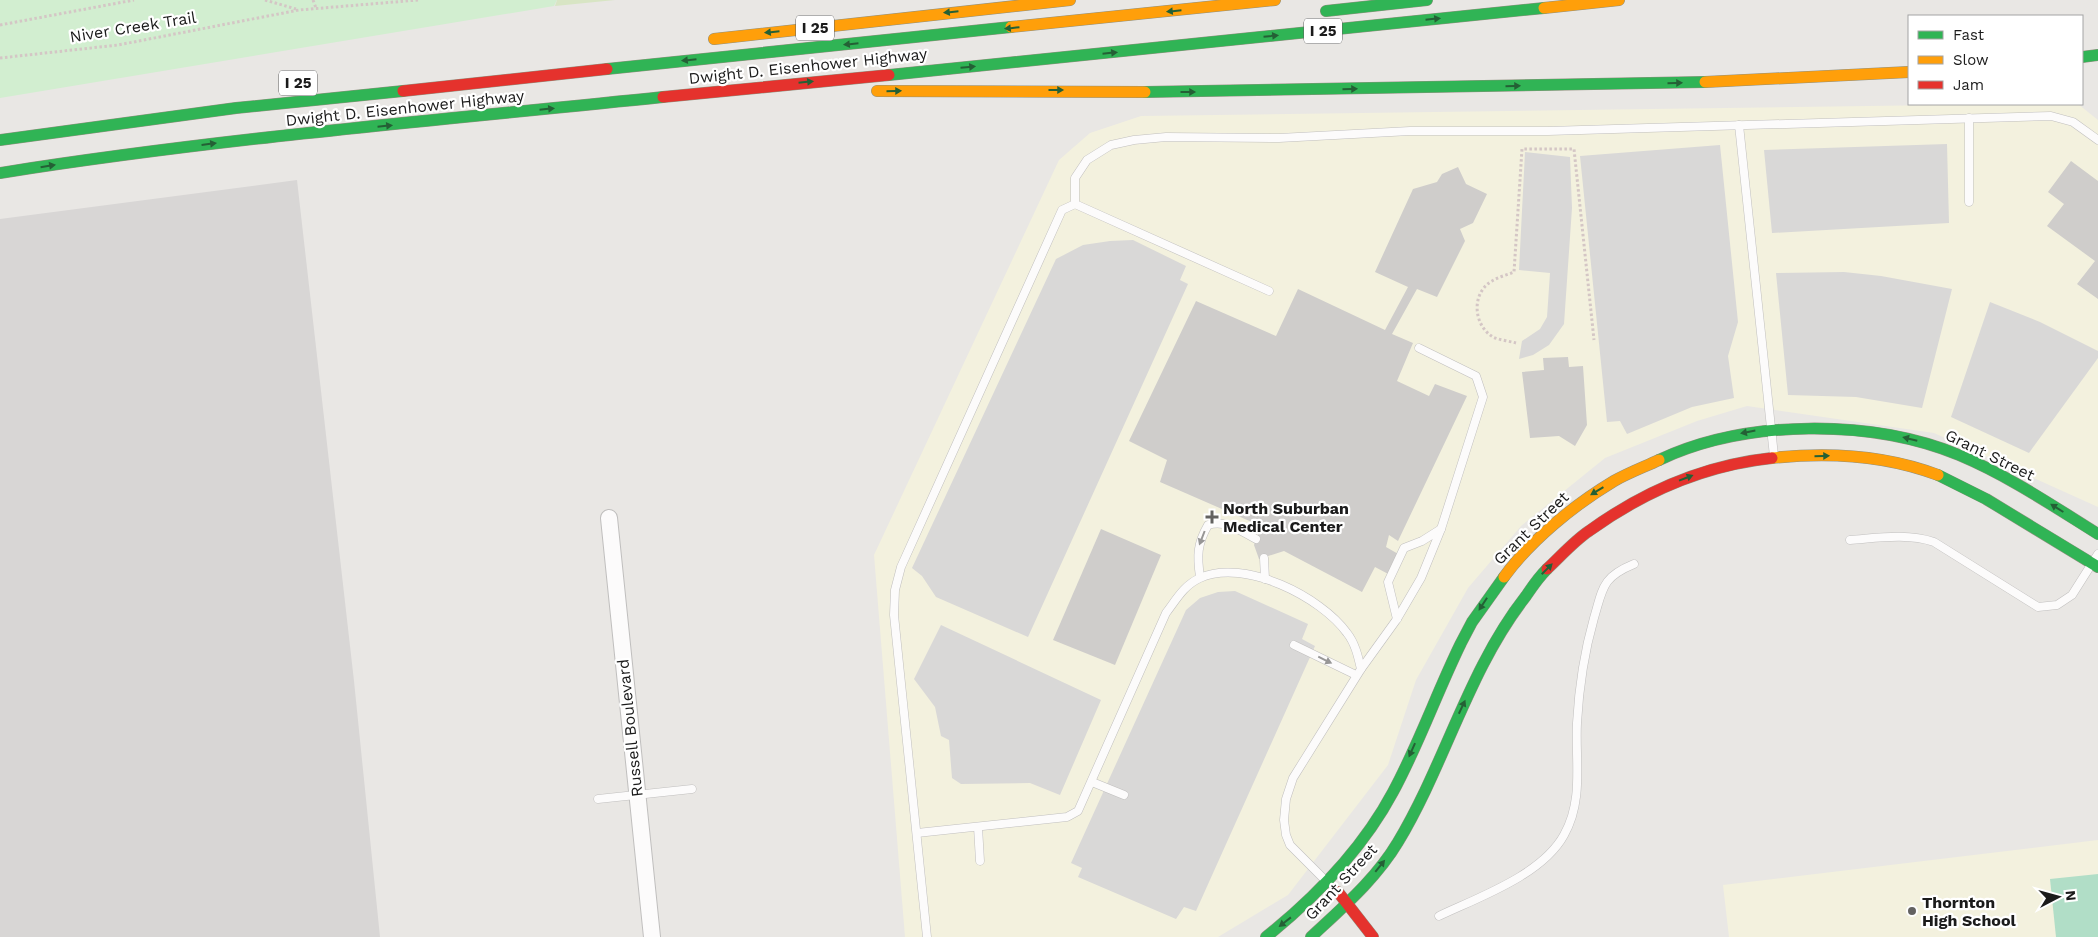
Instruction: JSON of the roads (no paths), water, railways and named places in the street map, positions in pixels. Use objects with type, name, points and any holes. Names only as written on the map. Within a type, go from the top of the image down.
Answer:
[{"type":"main road","name":"I 25","points":[[704,40],[1070,0]]},
{"type":"main road","points":[[0,140],[236,108],[1275,0]]},
{"type":"main road","points":[[1312,13],[1427,0]]},
{"type":"main road","name":"Dwight D. Eisenhower Highway","points":[[0,174],[91,159],[227,142],[1619,0]]},
{"type":"main road","points":[[1026,62],[1122,39]]},
{"type":"main road","points":[[2083,57],[2098,55]]},
{"type":"main road","points":[[865,92],[982,90],[1201,92],[1688,83],[1799,79],[1908,72]]},
{"type":"main road","points":[[688,95],[836,92]]},
{"type":"main road","name":"Grant Street","points":[[1266,937],[1304,906],[1328,883],[1365,838],[1394,791],[1471,623],[1491,591],[1515,561],[1572,508],[1614,481],[1659,459],[1696,445],[1752,431],[1809,426],[1841,427],[1883,433],[1940,448],[1999,474],[2098,534]]},
{"type":"main road","name":"Grant Street","points":[[1311,937],[1348,903],[1379,868],[1404,830],[1492,646],[1509,617],[1531,586],[1548,567],[1595,528],[1645,496],[1702,472],[1728,464],[1774,456],[1841,455],[1868,457],[1924,471],[1952,481],[2096,561]]},
{"type":"main road","points":[[1328,883],[1348,903],[1374,937]]},
{"type":"street","name":"Russell Boulevard","points":[[609,518],[652,937]]},
{"type":"lane","points":[[1075,204],[1075,178],[1087,160],[1111,145],[1134,140],[1197,136],[1279,138],[1410,131],[1548,131],[2051,116],[2074,122],[2098,140]]},
{"type":"lane","points":[[1969,118],[1969,202]]},
{"type":"lane","points":[[1739,124],[1774,456]]},
{"type":"lane","points":[[927,937],[894,614],[895,590],[901,567],[1062,210],[1075,204],[1269,290]]},
{"type":"lane","points":[[1328,883],[1290,845],[1286,835],[1284,820],[1286,800],[1293,778],[1359,672],[1397,619],[1421,578],[1441,529],[1483,396],[1476,376],[1419,348]]},
{"type":"lane","points":[[1200,578],[1197,556],[1201,537],[1208,525],[1216,522],[1256,538]]},
{"type":"lane","points":[[1397,619],[1388,582],[1404,548],[1422,542],[1441,529]]},
{"type":"lane","points":[[1850,540],[1907,536],[1919,537],[1934,542],[2038,607],[2057,605],[2072,595],[2096,561]]},
{"type":"lane","points":[[1264,558],[1265,578]]},
{"type":"lane","points":[[1439,916],[1500,887],[1540,863],[1553,850],[1564,834],[1575,808],[1577,725],[1582,665],[1592,625],[1604,585],[1617,571],[1634,564]]},
{"type":"lane","points":[[917,834],[1067,817],[1078,811],[1166,613],[1186,586],[1200,578],[1212,574],[1236,572],[1265,578],[1300,595],[1327,611],[1348,633],[1357,651],[1359,672]]},
{"type":"lane","points":[[1294,645],[1359,672]]},
{"type":"lane","points":[[1092,782],[1124,795]]},
{"type":"lane","points":[[598,799],[692,789]]},
{"type":"lane","points":[[978,827],[980,861]]},
{"type":"place","name":"North Suburban Medical Center","points":[[1212,517]]},
{"type":"place","name":"Thornton High School","points":[[1912,911]]}]
